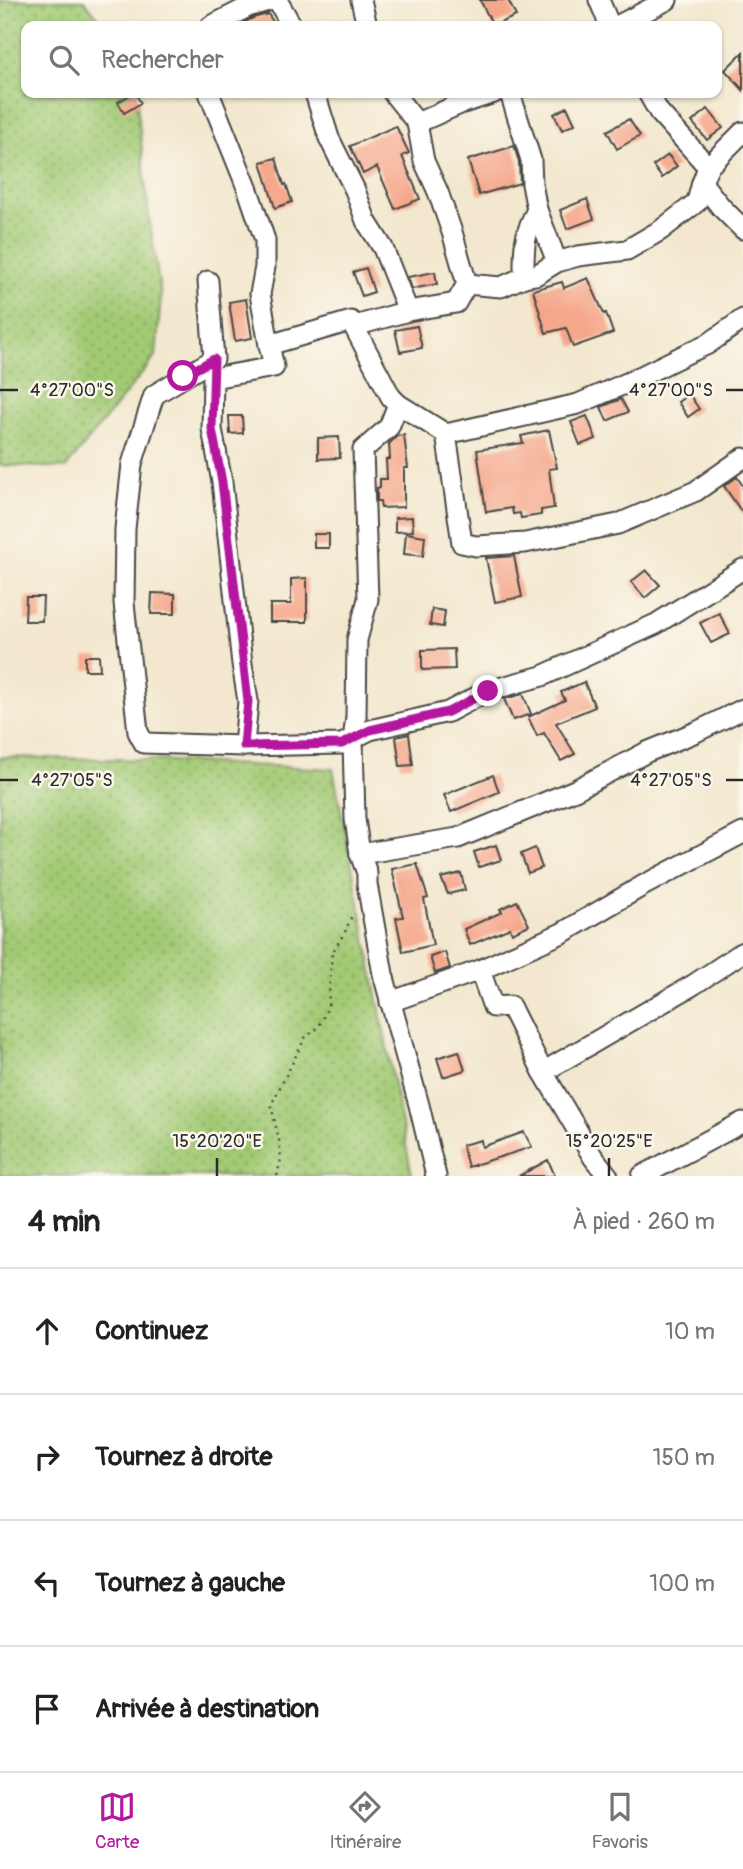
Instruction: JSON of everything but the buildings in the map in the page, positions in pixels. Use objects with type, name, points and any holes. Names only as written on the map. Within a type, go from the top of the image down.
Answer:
[{"type":"street","points":[[221,21],[248,7],[272,0]]},
{"type":"street","points":[[277,0],[289,21]]},
{"type":"street","points":[[361,0],[366,21]]},
{"type":"street","points":[[599,0],[608,21]]},
{"type":"street","points":[[627,21],[667,0]]},
{"type":"street","points":[[211,98],[265,240],[265,267],[260,295],[274,367],[214,368],[154,395],[132,464],[125,528],[124,603],[138,732],[144,743],[244,746],[342,744],[370,730],[448,712],[488,691],[542,676],[656,624],[743,569]]},
{"type":"street","points":[[316,98],[329,138],[355,190],[366,221],[383,248],[408,311]]},
{"type":"street","points":[[355,327],[408,311],[456,303],[467,284],[452,232],[424,161],[417,123],[397,98]]},
{"type":"street","points":[[417,123],[479,98]]},
{"type":"street","points":[[512,98],[531,160],[537,210],[557,262]]},
{"type":"street","points":[[651,98],[705,175],[721,207],[743,229]]},
{"type":"street","points":[[467,284],[501,287],[536,275],[557,262],[578,256],[627,250],[661,230],[697,202],[705,175],[743,132]]},
{"type":"street","points":[[524,277],[528,225],[537,210]]},
{"type":"street","points":[[208,281],[214,368],[212,429],[222,482],[248,701],[244,746]]},
{"type":"street","points":[[268,345],[351,321],[391,397],[446,433],[578,404],[708,344],[743,319]]},
{"type":"street","points":[[398,404],[390,427],[363,450],[368,599],[357,640],[353,740],[355,819],[360,854],[368,873],[383,974],[436,1176]]},
{"type":"street","points":[[446,433],[462,542],[476,546],[525,543],[618,524],[696,491],[743,458]]},
{"type":"street","points":[[360,854],[458,838],[575,790],[647,752],[743,709]]},
{"type":"street","points":[[390,1002],[480,970],[562,933],[644,884],[743,833]]},
{"type":"street","points":[[543,1072],[693,985],[743,952]]},
{"type":"street","points":[[480,970],[493,1007],[510,1006],[543,1072],[593,1157],[608,1176]]},
{"type":"street","points":[[642,1176],[743,1122]]},
{"type":"path","points":[[277,1176],[281,1159],[271,1105],[305,1038],[318,1028],[328,1007],[332,953],[345,932],[354,906]]},
{"type":"green space","points":[[0,0],[84,0],[101,21],[21,21],[21,98],[137,98],[149,217],[161,296],[156,356],[66,468],[0,465]]},
{"type":"green space","points":[[0,757],[151,760],[333,769],[412,1176],[0,1176]]},
{"type":"route","points":[[183,376],[214,359],[212,429],[222,482],[248,701],[244,746],[342,744],[370,730],[448,712],[488,691]]}]
